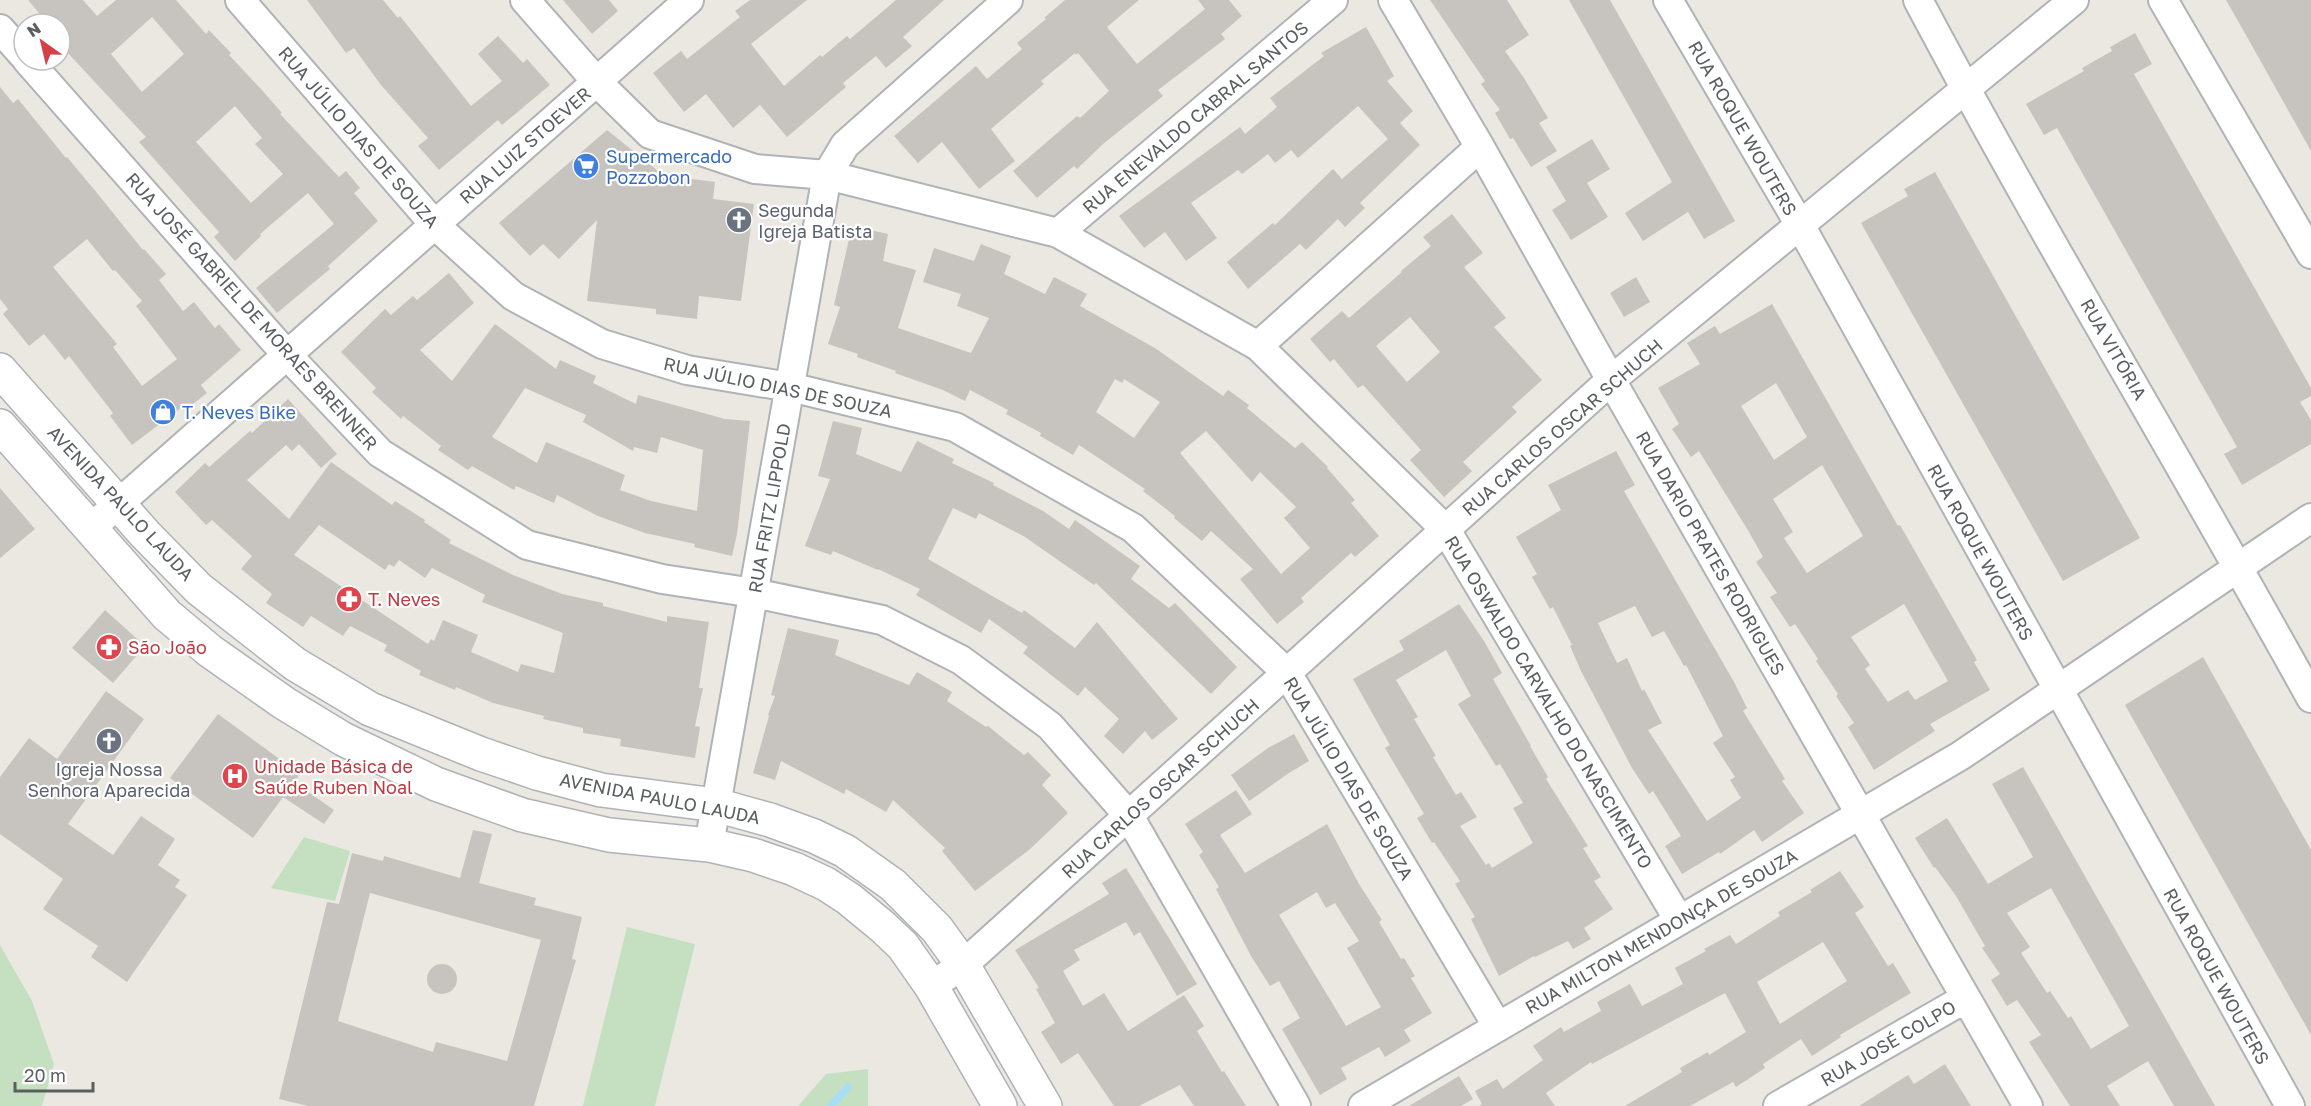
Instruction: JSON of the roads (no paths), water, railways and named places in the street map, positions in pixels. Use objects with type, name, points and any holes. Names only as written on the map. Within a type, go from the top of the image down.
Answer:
[{"type":"main road","name":"AVENIDA PAULO LAUDA","points":[[0,370],[118,504],[199,589],[295,664],[370,709],[471,750],[537,772],[601,790],[716,805],[770,820],[814,836],[845,851],[893,885],[937,929],[963,965],[1045,1106]]},
{"type":"main road","name":"AVENIDA PAULO LAUDA","points":[[0,426],[167,615],[210,651],[343,739],[436,784],[522,815],[609,836],[710,845],[753,855],[794,869],[826,884],[884,927],[903,946],[931,986],[1000,1106]]},
{"type":"street","name":"RUA JÚLIO DIAS DE SOUZA","points":[[240,0],[435,225],[513,296],[602,344],[687,370],[790,387],[955,427],[1134,528],[1287,674],[1498,1027]]},
{"type":"street","name":"RUA OSWALDO CARVALHO DO NASCIMENTO","points":[[525,0],[597,82],[650,134],[754,169],[827,175],[1058,233],[1258,346],[1446,530],[1680,920]]},
{"type":"street","name":"RUA LUIZ STOEVER","points":[[91,528],[689,0]]},
{"type":"street","points":[[827,175],[845,145],[1008,0]]},
{"type":"street","name":"RUA ENEVALDO CABRAL SANTOS","points":[[1058,233],[1333,0]]},
{"type":"street","name":"RUA DARIO PRATES RODRIGUES","points":[[1393,0],[1480,147],[1611,380],[2028,1106]]},
{"type":"street","name":"RUA ROQUE WOUTERS","points":[[1668,0],[1800,225],[2290,1106]]},
{"type":"street","name":"RUA VITÓRIA","points":[[1918,0],[1965,89],[2239,566],[2311,698]]},
{"type":"street","name":"RUA CARLOS OSCAR SCHUCH","points":[[931,986],[963,965],[1611,380],[2074,0]]},
{"type":"street","points":[[2163,0],[2311,254]]},
{"type":"street","points":[[0,29],[12,42]]},
{"type":"street","name":"RUA JOSÉ GABRIEL DE MORAES BRENNER","points":[[38,72],[287,355],[380,453],[527,544],[662,579],[754,593],[882,620],[961,660],[1050,726],[1129,816],[1296,1106]]},
{"type":"street","points":[[1258,346],[1480,147]]},
{"type":"street","name":"RUA FRITZ LIPPOLD","points":[[710,845],[827,175]]},
{"type":"street","name":"RUA MILTON MENDONÇA DE SOUZA","points":[[1363,1106],[1959,756],[2311,518]]},
{"type":"street","name":"RUA JOSÉ COLPO","points":[[1778,1106],[1966,998]]},
{"type":"waterway","points":[[831,1106],[848,1087]]},
{"type":"place","name":"Supermercado Pozzobon","points":[[586,166]]},
{"type":"place","name":"Segunda Igreja Batista","points":[[739,220]]},
{"type":"place","name":"T. Neves Bike","points":[[163,412]]},
{"type":"place","name":"T. Neves","points":[[349,599]]},
{"type":"place","name":"São João","points":[[109,647]]},
{"type":"place","name":"Igreja Nossa Senhora Aparecida","points":[[109,741]]},
{"type":"place","name":"Unidade Básica de Saúde Ruben Noal","points":[[235,776]]}]
